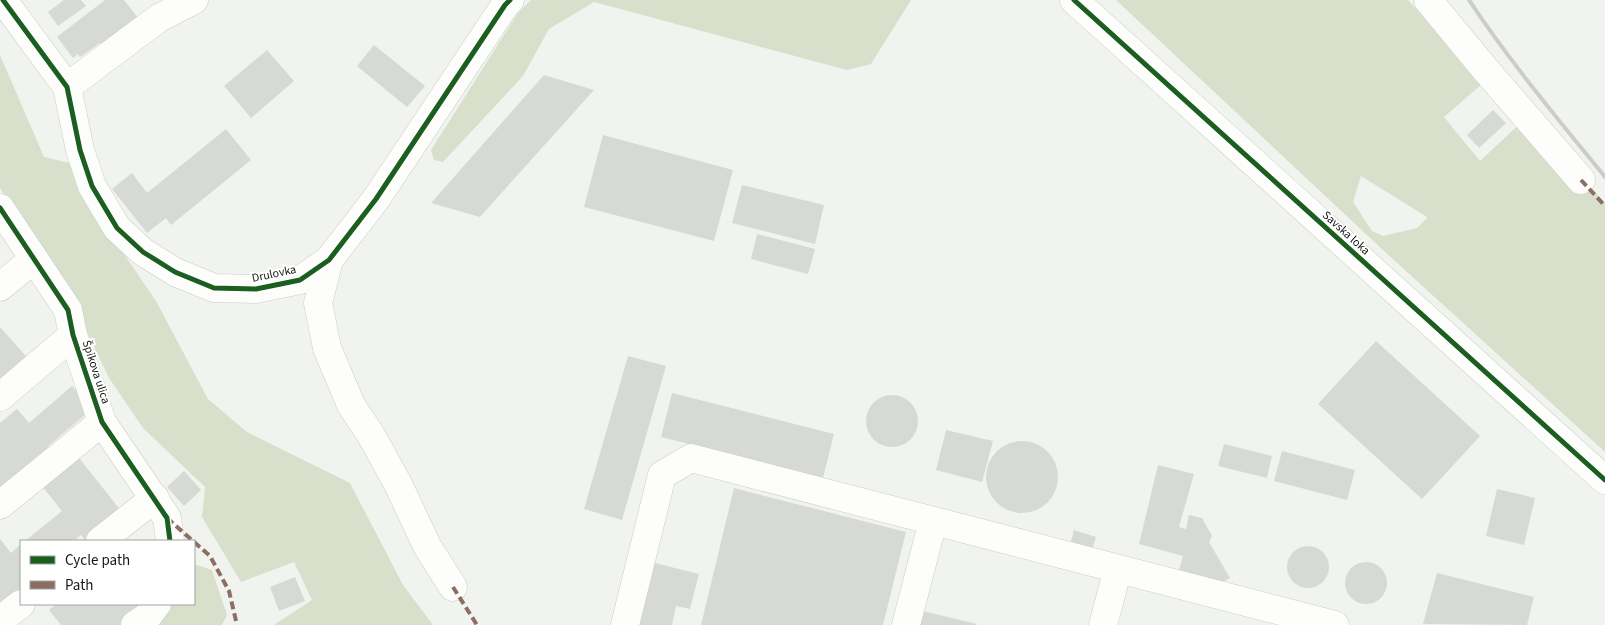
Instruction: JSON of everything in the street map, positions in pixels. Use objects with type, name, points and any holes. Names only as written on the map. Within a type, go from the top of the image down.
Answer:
[{"type":"street","name":"Drulovka","points":[[3,0],[68,87],[80,150],[92,186],[117,228],[143,252],[175,272],[214,288],[256,289],[300,280],[329,260],[376,199],[510,0]]},
{"type":"street","points":[[68,87],[160,18],[194,0]]},
{"type":"street","name":"Savska loka","points":[[1074,0],[1605,480]]},
{"type":"street","points":[[1428,0],[1484,69],[1581,180]]},
{"type":"street","name":"Špikova ulica","points":[[0,208],[68,310],[73,335],[102,422],[167,518],[170,540]]},
{"type":"street","points":[[0,287],[34,259]]},
{"type":"street","points":[[329,260],[318,303],[327,348],[351,405],[376,444],[399,486],[427,546],[452,587]]},
{"type":"street","name":"Špikova ulica","points":[[0,397],[73,335]]},
{"type":"street","name":"Špikova ulica","points":[[0,505],[102,422]]},
{"type":"street","points":[[625,625],[662,475],[690,458],[1336,625]]},
{"type":"street","points":[[101,540],[154,498]]},
{"type":"street","points":[[906,625],[933,521]]},
{"type":"street","points":[[1103,625],[1118,569]]},
{"type":"street","points":[[0,620],[20,605]]},
{"type":"street","points":[[135,625],[146,617],[155,605]]},
{"type":"green space","points":[[531,0],[911,0],[871,64],[847,70],[594,2],[549,29],[523,76],[443,162],[434,160],[431,150],[518,13]]},
{"type":"green space","points":[[1116,0],[1408,0],[1481,85],[1444,117],[1480,161],[1526,118],[1605,203],[1605,452],[1384,251]],"holes":[[[1361,176],[1427,217],[1417,228],[1383,236],[1372,231],[1353,202]]]},
{"type":"green space","points":[[0,55],[44,157],[82,166],[107,229],[156,301],[208,399],[247,432],[350,483],[403,585],[433,625],[274,625],[312,600],[294,562],[241,582],[202,517],[205,487],[143,428],[109,378],[75,307],[0,188]]},
{"type":"green space","points":[[195,564],[212,570],[227,615],[222,625],[150,625],[163,605],[195,605]]},
{"type":"building","points":[[64,0],[81,0],[86,6],[58,26],[48,12]]},
{"type":"building","points":[[105,0],[124,0],[142,23],[106,50],[100,43],[80,57],[78,54],[73,58],[57,37]]},
{"type":"building","points":[[374,45],[425,86],[407,107],[357,66]]},
{"type":"building","points":[[267,50],[294,81],[251,118],[224,86]]},
{"type":"building","points":[[544,75],[594,90],[480,217],[431,203]]},
{"type":"building","points":[[1493,110],[1506,123],[1479,148],[1467,135]]},
{"type":"building","points":[[226,129],[251,160],[171,225],[166,218],[147,233],[112,189],[132,173],[147,193]]},
{"type":"building","points":[[603,135],[733,170],[714,241],[584,207]]},
{"type":"building","points":[[742,185],[824,205],[815,244],[732,223]]},
{"type":"building","points":[[757,234],[815,249],[808,274],[751,259]]},
{"type":"building","points":[[0,327],[31,362],[0,389]]},
{"type":"building","points":[[1376,341],[1480,436],[1422,499],[1318,404]]},
{"type":"building","points":[[628,356],[666,366],[622,520],[584,509]]},
{"type":"building","points":[[72,386],[92,409],[48,446],[54,452],[0,498],[0,423],[17,409],[29,423]]},
{"type":"building","points":[[672,393],[834,434],[823,478],[661,437]]},
{"type":"building","points":[[892,395],[902,397],[910,403],[916,411],[918,421],[916,431],[910,439],[902,445],[892,447],[882,445],[874,439],[868,431],[866,421],[868,411],[874,403],[882,397]]},
{"type":"building","points":[[946,430],[993,441],[982,482],[936,470]]},
{"type":"building","points":[[1029,441],[1048,451],[1056,463],[1058,477],[1056,491],[1048,503],[1036,511],[1015,513],[996,503],[988,491],[986,470],[996,451],[1008,443]]},
{"type":"building","points":[[1224,444],[1272,456],[1267,478],[1218,466]]},
{"type":"building","points":[[1282,451],[1355,470],[1347,500],[1274,481]]},
{"type":"building","points":[[79,458],[122,512],[87,540],[81,535],[75,540],[26,540],[62,511],[42,486]]},
{"type":"building","points":[[1158,465],[1194,474],[1179,527],[1186,529],[1189,515],[1202,518],[1212,536],[1209,542],[1230,578],[1221,583],[1178,573],[1183,556],[1139,544]]},
{"type":"building","points":[[184,471],[201,490],[184,506],[167,487]]},
{"type":"building","points":[[734,488],[906,532],[883,625],[701,625]]},
{"type":"building","points":[[1497,489],[1535,498],[1524,545],[1486,536]]},
{"type":"building","points":[[1074,530],[1096,537],[1090,556],[1069,549]]},
{"type":"building","points":[[0,539],[11,553],[20,545],[20,593],[0,609]]},
{"type":"building","points":[[1312,546],[1320,549],[1326,555],[1329,567],[1326,579],[1320,585],[1304,588],[1296,585],[1290,579],[1287,563],[1290,555],[1296,549]]},
{"type":"building","points":[[647,561],[699,574],[690,609],[676,606],[672,625],[631,625]]},
{"type":"building","points":[[1362,562],[1370,562],[1381,568],[1387,583],[1381,598],[1370,604],[1362,604],[1351,598],[1345,587],[1345,579],[1351,568]]},
{"type":"building","points":[[1437,573],[1534,597],[1527,625],[1423,624]]},
{"type":"building","points":[[295,577],[305,601],[279,611],[270,587]]},
{"type":"building","points":[[55,605],[143,605],[122,625],[61,625],[49,610]]},
{"type":"building","points":[[923,611],[977,624],[919,625]]},
{"type":"railway","points":[[1469,0],[1518,68],[1605,177]]},
{"type":"marked path","points":[[1581,180],[1605,206]]},
{"type":"marked path","points":[[167,518],[192,540]]},
{"type":"marked path","points":[[195,543],[210,556],[229,591],[237,625]]},
{"type":"marked path","points":[[453,587],[477,625]]},
{"type":"cycle path","points":[[3,0],[67,87],[80,150],[92,186],[117,228],[143,252],[175,272],[214,288],[256,289],[300,280],[329,260],[376,199],[510,0]]},
{"type":"cycle path","points":[[1074,0],[1605,480]]},
{"type":"cycle path","points":[[0,208],[68,310],[73,335],[102,422],[167,518],[170,540]]}]
